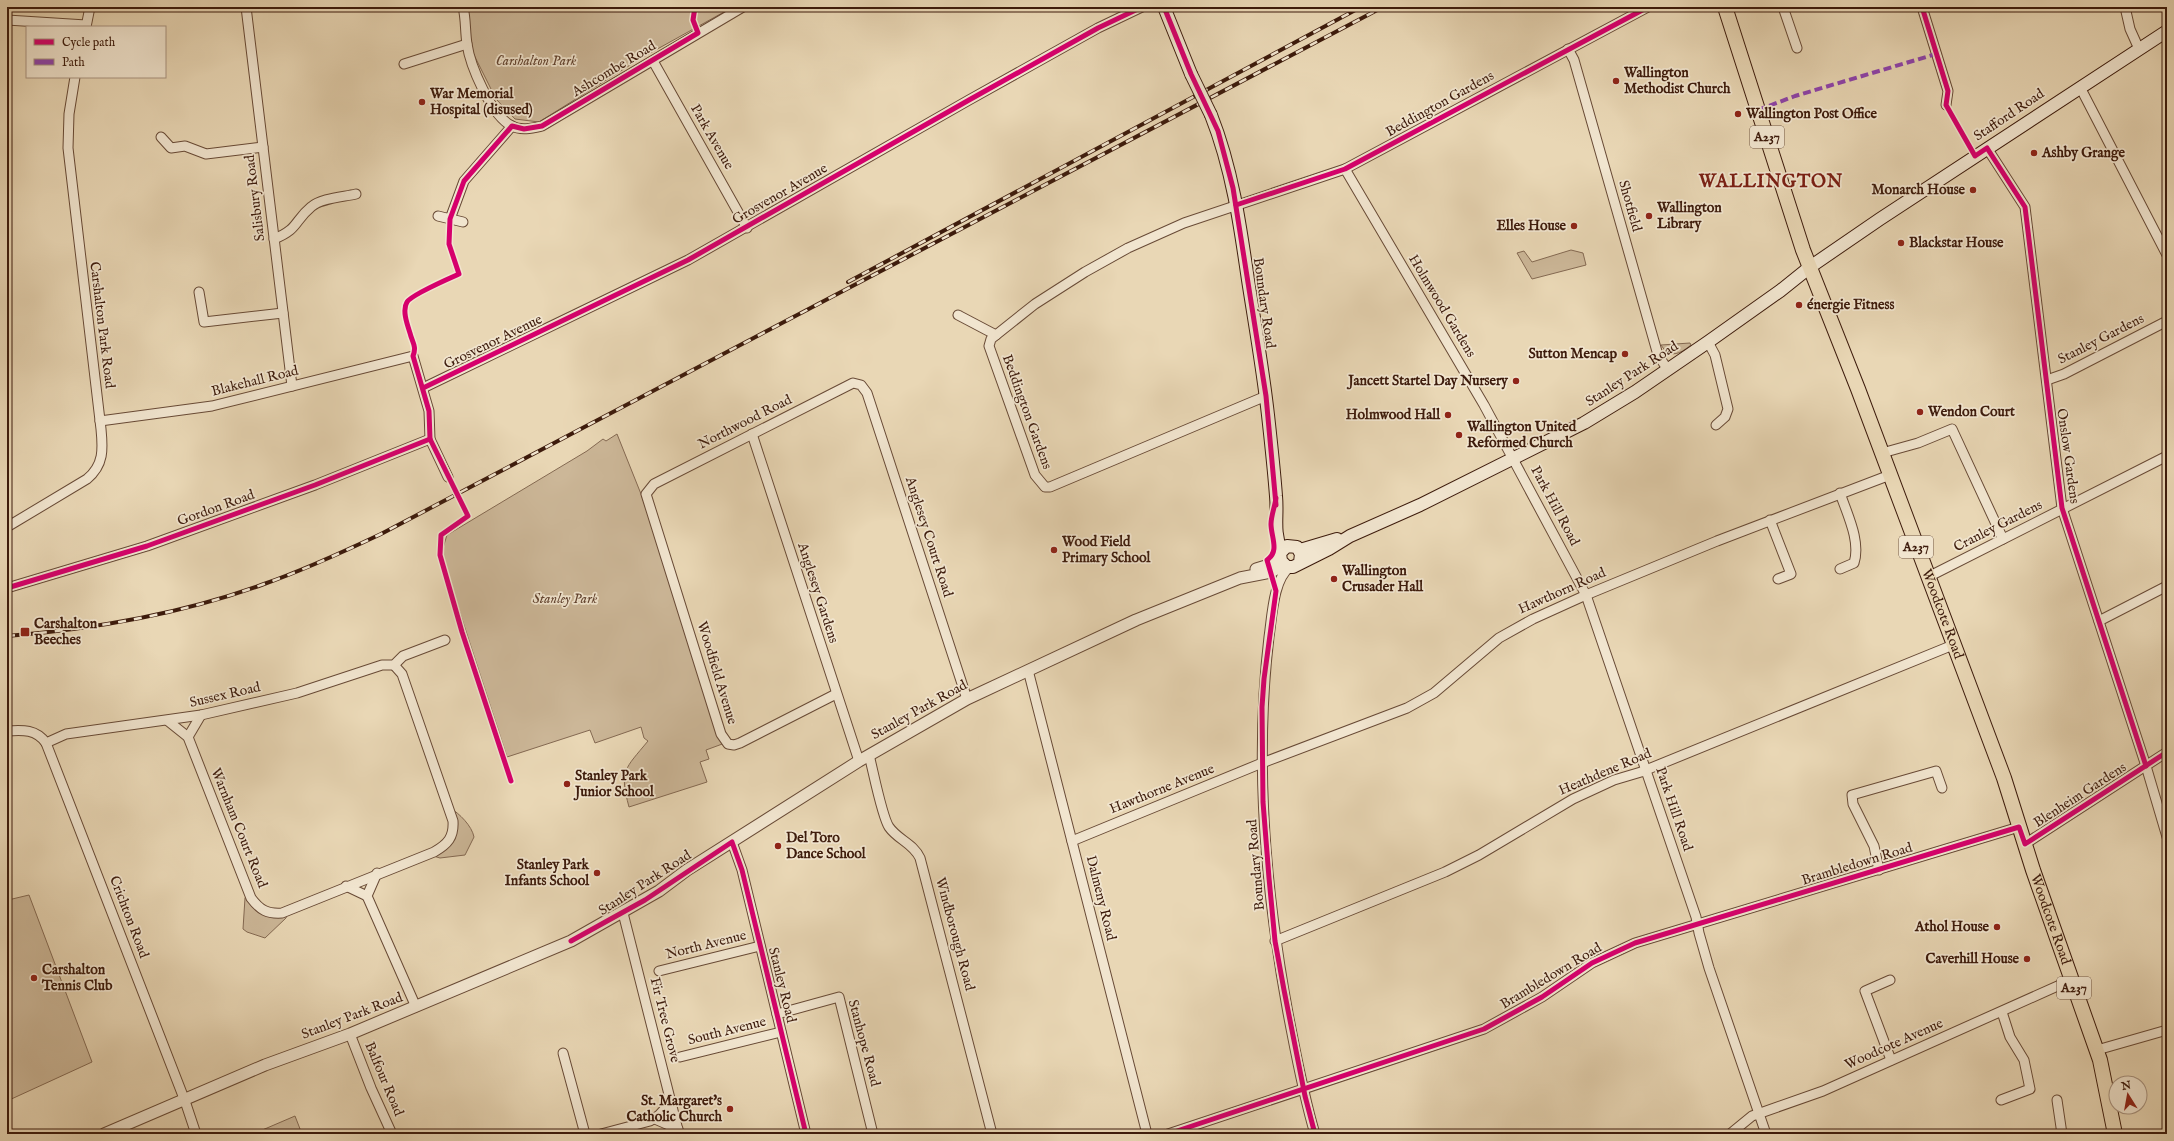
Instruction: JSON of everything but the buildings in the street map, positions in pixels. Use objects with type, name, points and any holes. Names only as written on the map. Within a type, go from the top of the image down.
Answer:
[{"type":"main road","name":"Boundary Road","points":[[1164,7],[1191,74],[1211,115],[1222,145],[1236,205],[1266,396],[1276,498],[1275,519],[1278,542],[1290,556]]},
{"type":"main road","name":"Woodcote Road","points":[[1725,7],[1810,267],[1882,453],[2004,778],[2019,828],[2071,980],[2097,1050],[2105,1079],[2115,1134]]},
{"type":"main road","name":"Stafford Road","points":[[1810,267],[1987,148],[2167,31]]},
{"type":"main road","name":"Stanley Park Road","points":[[1290,556],[1350,536],[1584,423],[1668,370],[1780,292],[1810,267]]},
{"type":"street","points":[[7,20],[86,26],[90,7]]},
{"type":"street","name":"Salisbury Road","points":[[246,7],[292,386]]},
{"type":"street","points":[[450,219],[464,181],[512,126],[500,116],[492,105],[477,77],[467,44],[463,7]]},
{"type":"street","name":"Ashcombe Road","points":[[512,126],[524,129],[542,126],[743,7]]},
{"type":"street","name":"Grosvenor Avenue","points":[[423,388],[688,260],[747,228],[968,100],[1098,28],[1142,7]]},
{"type":"street","name":"Beddington Gardens","points":[[1266,396],[1062,481],[1044,487],[1035,475],[990,351],[989,343],[996,335],[1036,304],[1109,258],[1165,231],[1236,205],[1344,169],[1648,7]]},
{"type":"street","points":[[1783,7],[1797,48]]},
{"type":"street","points":[[1922,7],[1948,91],[1946,105]]},
{"type":"street","points":[[2124,7],[2130,29],[2139,49]]},
{"type":"street","points":[[404,64],[467,44]]},
{"type":"street","name":"Shotfield","points":[[1568,49],[1574,60],[1657,351],[1668,370]]},
{"type":"street","name":"Park Avenue","points":[[652,61],[747,228]]},
{"type":"street","name":"Carshalton Park Road","points":[[7,527],[92,474],[102,458],[100,421],[68,148],[68,114],[75,78]]},
{"type":"street","points":[[2080,87],[2167,255]]},
{"type":"street","points":[[162,137],[172,148],[185,146],[206,154],[263,147]]},
{"type":"street","name":"Onslow Gardens","points":[[1987,148],[2025,207],[2062,508],[2146,766],[2167,837]]},
{"type":"street","name":"Holmwood Gardens","points":[[1344,169],[1514,458]]},
{"type":"street","points":[[274,239],[292,230],[310,207],[316,203],[356,194]]},
{"type":"street","points":[[438,216],[463,222]]},
{"type":"street","points":[[199,292],[204,322],[283,313]]},
{"type":"street","points":[[958,315],[996,335]]},
{"type":"street","name":"Stanley Gardens","points":[[2046,380],[2064,374],[2167,322]]},
{"type":"street","points":[[1708,342],[1715,355],[1728,409],[1725,417],[1716,425]]},
{"type":"street","name":"Blakehall Road","points":[[100,421],[212,406],[413,356],[423,388]]},
{"type":"street","name":"Northwood Road","points":[[646,494],[654,484],[849,384],[861,385]]},
{"type":"street","name":"Anglesey Court Road","points":[[861,385],[867,393],[967,699]]},
{"type":"street","points":[[423,388],[428,411],[430,439],[448,477]]},
{"type":"street","points":[[1882,453],[1918,443],[1952,429],[2003,539]]},
{"type":"street","name":"Anglesey Gardens","points":[[752,434],[859,761]]},
{"type":"street","name":"Gordon Road","points":[[7,588],[147,546],[315,485],[430,439]]},
{"type":"street","name":"Cranley Gardens","points":[[1928,578],[2062,508],[2167,456]]},
{"type":"street","name":"Park Hill Road","points":[[1514,458],[1586,595],[1646,769],[1757,1114],[1766,1134]]},
{"type":"street","name":"Hawthorn Road","points":[[1262,763],[1380,719],[1421,701],[1434,693],[1499,638],[1515,628],[1586,595],[1770,520],[1890,475]]},
{"type":"street","points":[[1840,493],[1852,528],[1855,546],[1854,563],[1840,569]]},
{"type":"street","name":"Woodfield Avenue","points":[[646,494],[721,734],[728,744],[734,745],[740,743],[836,694]]},
{"type":"street","points":[[1770,520],[1791,574],[1778,579]]},
{"type":"street","name":"Stanley Park Road","points":[[104,1134],[185,1101],[265,1065],[350,1034],[571,941],[623,913],[659,891],[686,870],[859,761],[967,699],[1143,617],[1290,556]]},
{"type":"street","name":"Boundary Road","points":[[1290,556],[1276,590],[1264,679],[1262,763],[1263,802],[1275,941],[1303,1089],[1315,1134]]},
{"type":"street","points":[[2099,621],[2167,586]]},
{"type":"street","points":[[394,665],[403,656],[445,640]]},
{"type":"street","name":"Heathdene Road","points":[[1275,941],[1445,872],[1498,844],[1573,799],[1614,780],[1646,769],[1953,645]]},
{"type":"street","name":"Sussex Road","points":[[46,743],[66,734],[168,721],[201,715],[297,693],[387,663],[394,665]]},
{"type":"street","name":"Warnham Court Road","points":[[188,737],[247,890],[256,905],[263,911],[272,914],[282,913],[443,847],[448,842],[453,830],[452,821],[402,674],[394,665]]},
{"type":"street","name":"Dalmeny Road","points":[[1028,670],[1147,1134]]},
{"type":"street","points":[[168,721],[188,737],[201,715]]},
{"type":"street","points":[[7,731],[31,731],[38,734],[46,743]]},
{"type":"street","name":"Crichton Road","points":[[46,743],[185,1101],[196,1134]]},
{"type":"street","name":"Blenheim Gardens","points":[[2025,844],[2167,752]]},
{"type":"street","name":"Windborough Road","points":[[869,755],[886,823],[896,834],[912,846],[920,858],[992,1134]]},
{"type":"street","name":"Hawthorne Avenue","points":[[1072,841],[1262,763]]},
{"type":"street","points":[[1879,870],[1874,846],[1853,804],[1852,795],[1936,771],[1942,788]]},
{"type":"street","name":"Brambledown Road","points":[[1168,1134],[1484,1029],[1542,997],[1607,955],[1635,943],[2019,828]]},
{"type":"street","name":"Stanley Road","points":[[732,842],[742,870],[806,1134]]},
{"type":"street","points":[[367,896],[377,873]]},
{"type":"street","points":[[346,886],[367,896],[416,1007]]},
{"type":"street","name":"Fir Tree Grove","points":[[623,913],[672,1101],[678,1131]]},
{"type":"street","name":"North Avenue","points":[[659,971],[760,946]]},
{"type":"street","points":[[1890,980],[1865,991],[1891,1060]]},
{"type":"street","name":"Woodcote Avenue","points":[[1730,1134],[1752,1116],[1823,1091],[2071,980]]},
{"type":"street","name":"Stanhope Road","points":[[777,1014],[838,997],[873,1134]]},
{"type":"street","points":[[2001,1100],[2030,1089],[2024,1060],[2010,1037],[2002,1012]]},
{"type":"street","points":[[2097,1050],[2167,1030]]},
{"type":"street","name":"South Avenue","points":[[680,1057],[781,1032]]},
{"type":"street","name":"Balfour Road","points":[[350,1034],[371,1088],[392,1134]]},
{"type":"street","points":[[563,1053],[585,1134]]},
{"type":"street","points":[[2056,1100],[2062,1134]]},
{"type":"street","points":[[601,1134],[655,1119],[672,1101]]},
{"type":"street","points":[[655,1119],[678,1131]]},
{"type":"green space","name":"Carshalton Park","points":[[464,7],[733,7],[643,57],[539,122],[515,119],[496,99],[469,45]]},
{"type":"green space","points":[[1571,250],[1583,253],[1586,265],[1532,279],[1517,253],[1524,251],[1532,262]]},
{"type":"green space","points":[[1690,343],[1691,345],[1676,354],[1666,352],[1661,345]]},
{"type":"green space","name":"Stanley Park","points":[[617,434],[641,494],[725,743],[706,750],[709,759],[700,762],[707,782],[629,807],[625,785],[626,771],[629,764],[648,741],[644,738],[641,727],[595,743],[590,730],[507,757],[444,564],[442,551],[447,535],[587,451],[603,439],[606,441]]},
{"type":"green space","points":[[450,808],[465,820],[474,837],[465,855],[440,858],[430,855],[448,845]]},
{"type":"green space","points":[[248,893],[255,906],[288,912],[286,918],[265,938],[247,932],[243,929],[245,898]]},
{"type":"green space","name":"Carshalton Tennis Club","points":[[29,895],[92,1062],[7,1101],[8,900]]},
{"type":"green space","points":[[295,1116],[302,1134],[253,1134]]},
{"type":"railway","points":[[848,282],[1361,7]]},
{"type":"railway","points":[[7,636],[72,629],[137,619],[170,612],[233,595],[309,567],[381,534],[1383,7]]},
{"type":"marked path","points":[[1758,110],[1795,96],[1936,54]]},
{"type":"cycle path","points":[[511,781],[462,632],[440,555],[441,535],[468,516],[430,439],[429,411],[413,356],[414,347],[405,309],[407,302],[416,295],[459,274],[449,244],[450,219],[464,181],[512,126],[524,129],[542,126],[698,33],[693,20],[695,7]]},
{"type":"cycle path","points":[[423,388],[688,260],[1098,28],[1142,7]]},
{"type":"cycle path","points":[[1164,7],[1191,74],[1218,131],[1233,188],[1266,396],[1276,505]]},
{"type":"cycle path","points":[[1236,205],[1345,169],[1648,7]]},
{"type":"cycle path","points":[[1922,7],[1948,91],[1946,105],[1975,156],[1987,148],[2025,207],[2062,508],[2146,766]]},
{"type":"cycle path","points":[[7,588],[147,546],[315,485],[430,439]]},
{"type":"cycle path","points":[[1276,498],[1271,524],[1274,548],[1271,556],[1267,560],[1276,591],[1264,679],[1262,707],[1263,802],[1275,941],[1305,1096],[1315,1134]]},
{"type":"cycle path","points":[[1168,1134],[1484,1029],[1542,997],[1592,963],[1635,943],[2019,827],[2025,844],[2167,752]]},
{"type":"cycle path","points":[[571,941],[645,900],[732,842],[742,870],[806,1134]]},
{"type":"place","name":"Wallington Methodist Church","points":[[1616,81]]},
{"type":"place","name":"War Memorial Hospital (disused)","points":[[422,102]]},
{"type":"place","name":"Wallington Post Office","points":[[1738,114]]},
{"type":"place","name":"Ashby Grange","points":[[2034,153]]},
{"type":"place","name":"Monarch House","points":[[1973,190]]},
{"type":"place","name":"Wallington Library","points":[[1649,216]]},
{"type":"place","name":"Elles House","points":[[1574,226]]},
{"type":"place","name":"Blackstar House","points":[[1901,243]]},
{"type":"place","name":"énergie Fitness","points":[[1799,305]]},
{"type":"place","name":"Sutton Mencap","points":[[1625,354]]},
{"type":"place","name":"Jancett Startel Day Nursery","points":[[1516,381]]},
{"type":"place","name":"Wendon Court","points":[[1920,412]]},
{"type":"place","name":"Holmwood Hall","points":[[1448,415]]},
{"type":"place","name":"Wallington United Reformed Church","points":[[1459,435]]},
{"type":"place","name":"Wood Field Primary School","points":[[1054,550]]},
{"type":"place","name":"Wallington Crusader Hall","points":[[1334,579]]},
{"type":"place","name":"Carshalton Beeches","points":[[25,632]]},
{"type":"place","name":"Stanley Park Junior School","points":[[567,784]]},
{"type":"place","name":"Del Toro Dance School","points":[[778,846]]},
{"type":"place","name":"Stanley Park Infants School","points":[[597,873]]},
{"type":"place","name":"Athol House","points":[[1997,927]]},
{"type":"place","name":"Caverhill House","points":[[2027,959]]},
{"type":"place","name":"Carshalton Tennis Club","points":[[34,978]]},
{"type":"place","name":"St. Margaret's Catholic Church","points":[[730,1109]]},
{"type":"district","name":"WALLINGTON","points":[[1771,182]]}]
